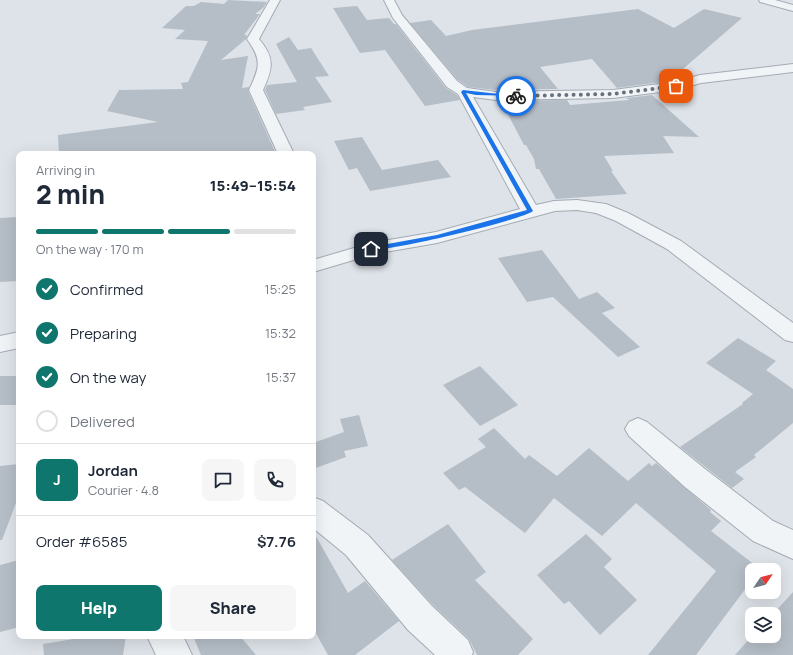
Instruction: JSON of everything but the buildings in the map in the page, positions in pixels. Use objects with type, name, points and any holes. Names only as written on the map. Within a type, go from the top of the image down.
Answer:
[{"type":"street","points":[[275,0],[253,39],[261,47],[266,59],[265,69],[256,90],[285,151]]},
{"type":"street","points":[[389,0],[397,16],[452,84],[463,92],[530,211]]},
{"type":"street","points":[[764,0],[793,8]]},
{"type":"street","points":[[463,92],[503,96],[613,94],[676,86],[700,79],[793,68]]},
{"type":"street","points":[[316,262],[371,249],[437,237],[481,226],[530,211],[554,206],[577,205],[600,208],[622,217],[674,245],[728,287],[793,334]]},
{"type":"street","points":[[0,344],[16,341]]},
{"type":"street","points":[[638,429],[695,478],[763,531],[793,545]]},
{"type":"street","points":[[316,512],[357,545],[420,618],[456,652]]},
{"type":"street","points":[[166,639],[176,655]]},
{"type":"way so far","points":[[516,96],[613,94],[676,86]]},
{"type":"route","points":[[371,249],[437,237],[481,226],[530,211],[463,92],[496,96],[516,96]]}]
